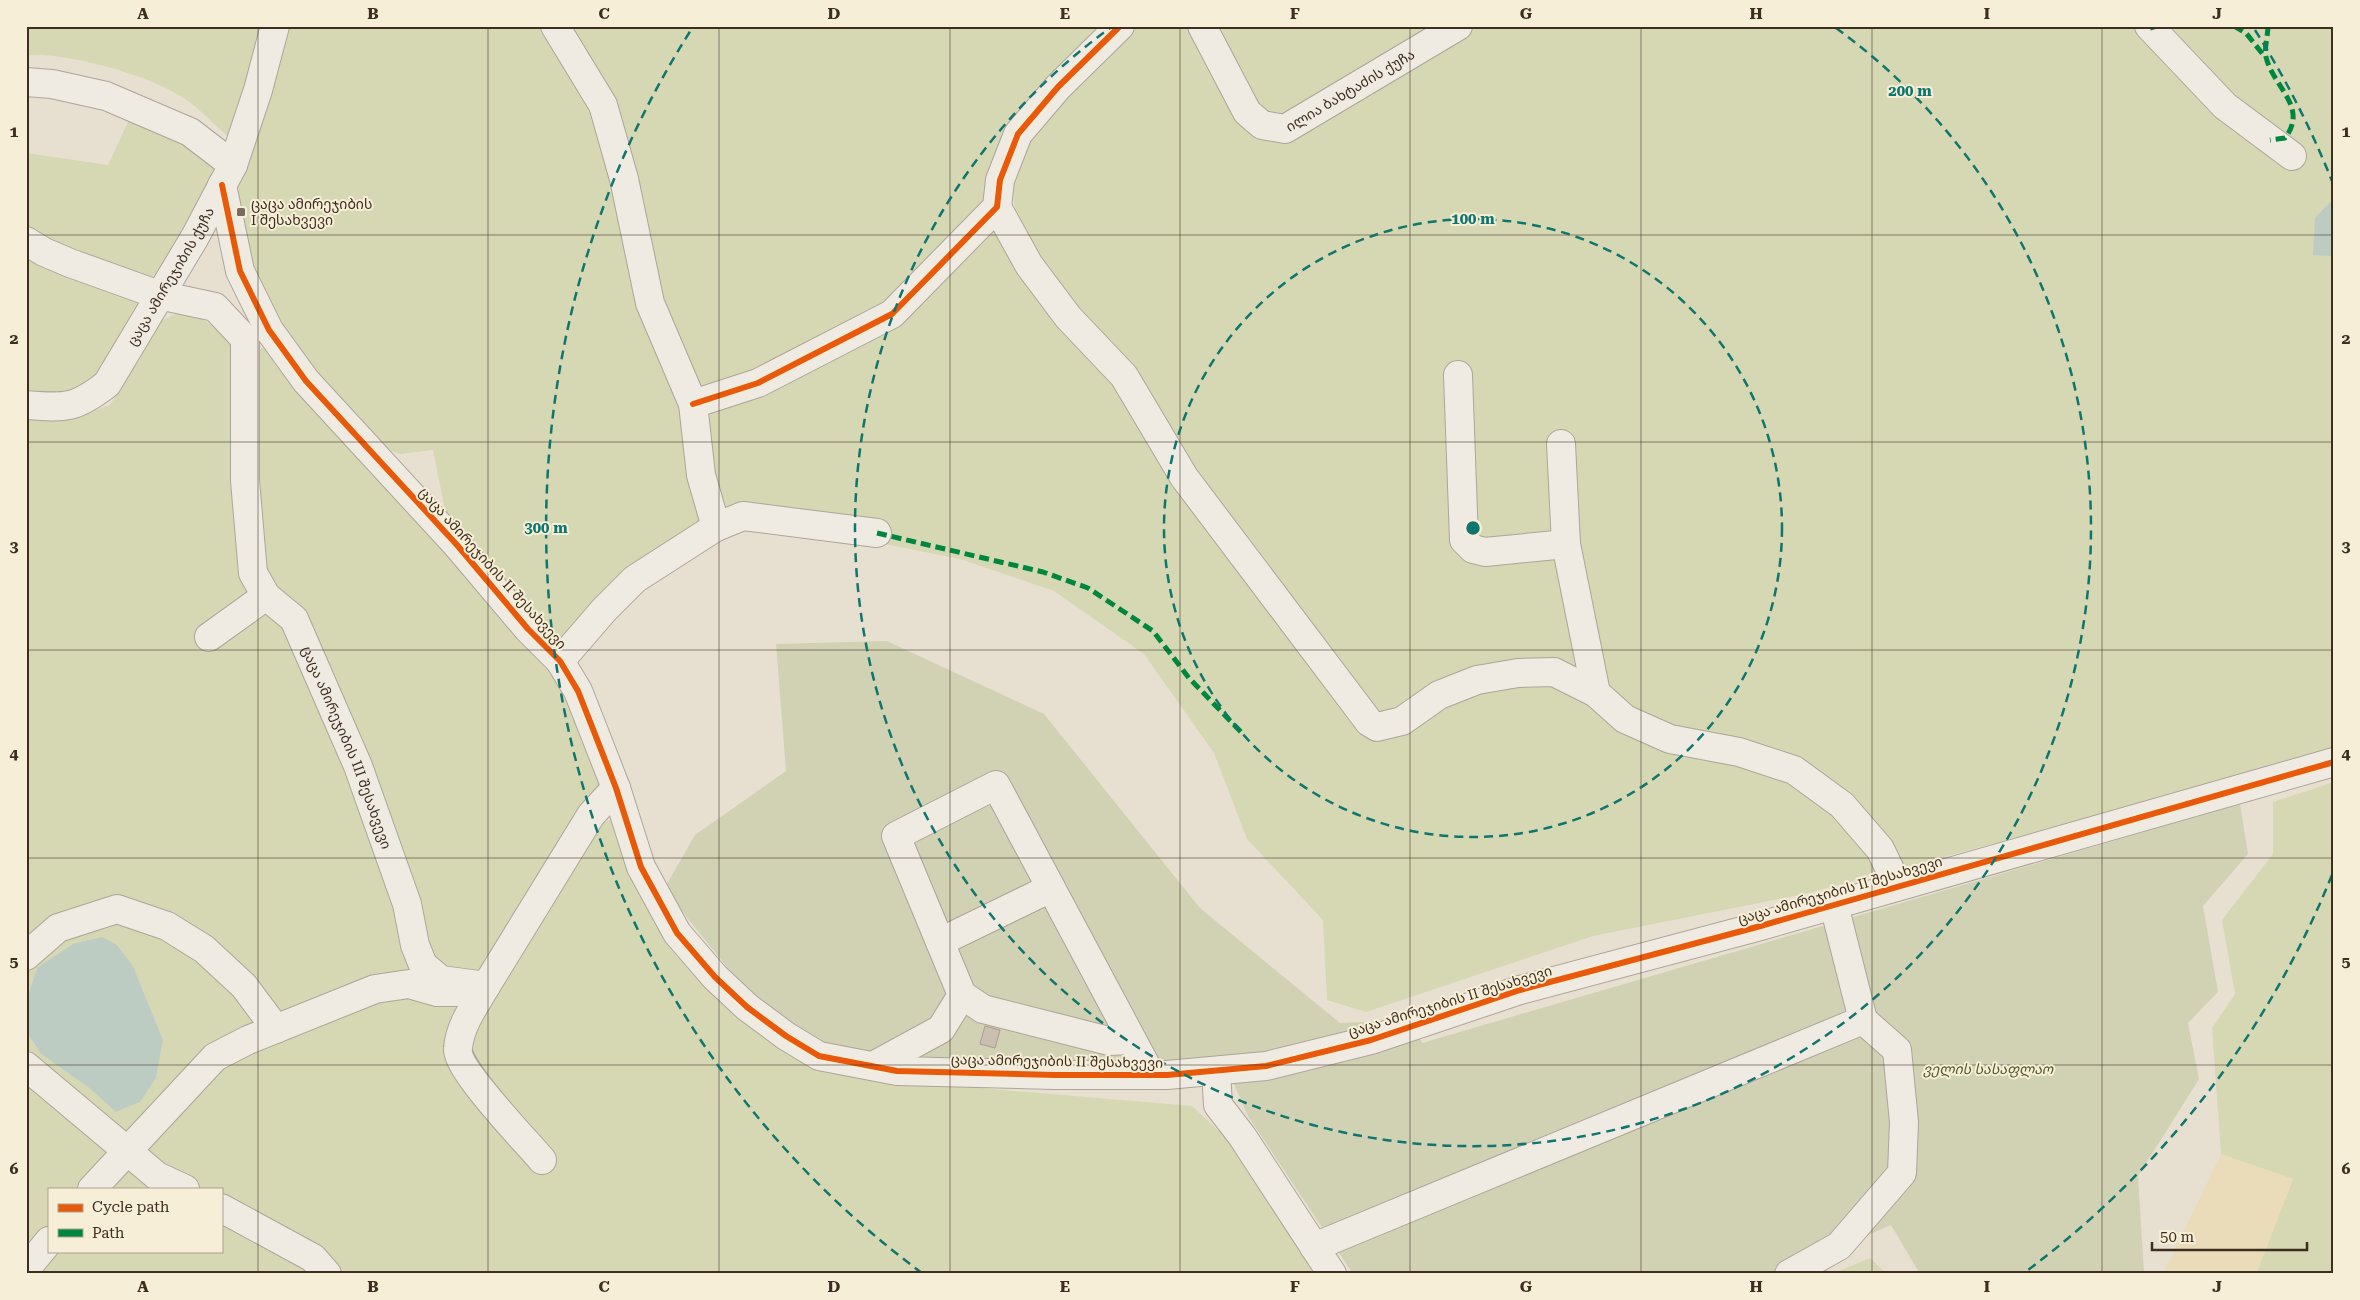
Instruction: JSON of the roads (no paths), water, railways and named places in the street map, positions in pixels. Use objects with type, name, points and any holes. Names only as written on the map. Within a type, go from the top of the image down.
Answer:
[{"type":"street","name":"ცაცა ამირეჯიბის ქუჩა","points":[[26,405],[59,407],[86,400],[107,384],[195,237],[227,176],[258,90],[275,26]]},
{"type":"street","points":[[555,26],[603,105],[624,179],[650,303],[693,404],[701,475],[716,527]]},
{"type":"street","points":[[1120,26],[1058,87],[1018,134],[1000,180],[997,207],[1028,265],[1068,317],[1124,376],[1184,477],[1368,722],[1377,727],[1402,721],[1440,695],[1478,680],[1518,673],[1554,672],[1596,693],[1625,719],[1670,739],[1739,752],[1794,770],[1842,805],[1880,849],[1898,886]]},
{"type":"street","name":"ილია ბახტაძის ქუჩა","points":[[1202,26],[1248,112],[1262,125],[1285,129],[1458,26]]},
{"type":"street","points":[[2149,26],[2225,106],[2292,156]]},
{"type":"street","points":[[26,82],[52,84],[106,96],[190,132],[227,176]]},
{"type":"street","name":"ცაცა ამირეჯიბის II შესახვევი","points":[[227,176],[240,271],[257,335],[306,381],[457,545],[528,629],[560,662],[578,691],[616,788],[641,867],[677,932],[716,977],[770,1024],[819,1056],[897,1070],[1055,1075],[1150,1075],[1266,1066],[1372,1040],[1520,990],[1834,905],[2334,762]]},
{"type":"street","points":[[693,404],[758,382],[892,314],[997,207]]},
{"type":"street","points":[[26,241],[44,252],[70,263],[159,295],[215,307],[257,335]]},
{"type":"street","name":"ცაცა ამირეჯიბის III შესახვევი","points":[[257,335],[245,481],[253,573],[266,596],[294,619],[358,766],[407,904],[415,945],[423,965],[441,980],[486,986]]},
{"type":"street","points":[[1458,375],[1464,540],[1473,549],[1485,552],[1566,544]]},
{"type":"street","points":[[1561,444],[1566,544],[1596,693]]},
{"type":"street","points":[[560,662],[604,610],[635,579],[716,527],[742,516],[877,533]]},
{"type":"street","points":[[209,637],[266,596]]},
{"type":"street","points":[[1132,1040],[1109,1041],[983,1009],[962,995],[896,836],[996,785],[1132,1040],[1150,1075]]},
{"type":"street","points":[[542,1160],[480,1089],[463,1064],[457,1050],[464,1025],[486,986],[591,815],[616,788]]},
{"type":"street","points":[[940,942],[1051,888]]},
{"type":"street","points":[[1789,1274],[1839,1246],[1902,1173],[1904,1122],[1897,1050],[1863,1020],[1834,905]]},
{"type":"street","points":[[26,956],[58,928],[117,910],[167,926],[204,949],[244,986],[276,1029]]},
{"type":"street","points":[[93,1188],[215,1057],[248,1040],[375,989],[409,984],[437,992],[467,992],[486,986]]},
{"type":"street","points":[[873,1066],[941,1029],[962,995]]},
{"type":"street","points":[[1314,1247],[1863,1020]]},
{"type":"street","points":[[26,1066],[156,1176],[184,1188]]},
{"type":"street","points":[[1216,1071],[1218,1105],[1242,1136],[1332,1274]]},
{"type":"street","points":[[222,1209],[313,1258],[327,1274]]},
{"type":"street","points":[[26,1269],[48,1242]]},
{"type":"place","name":"ცაცა ამირეჯიბის I შესახვევი","points":[[241,212]]},
{"type":"park label","name":"ველის სასაფლაო","points":[[1988,1069]]}]
